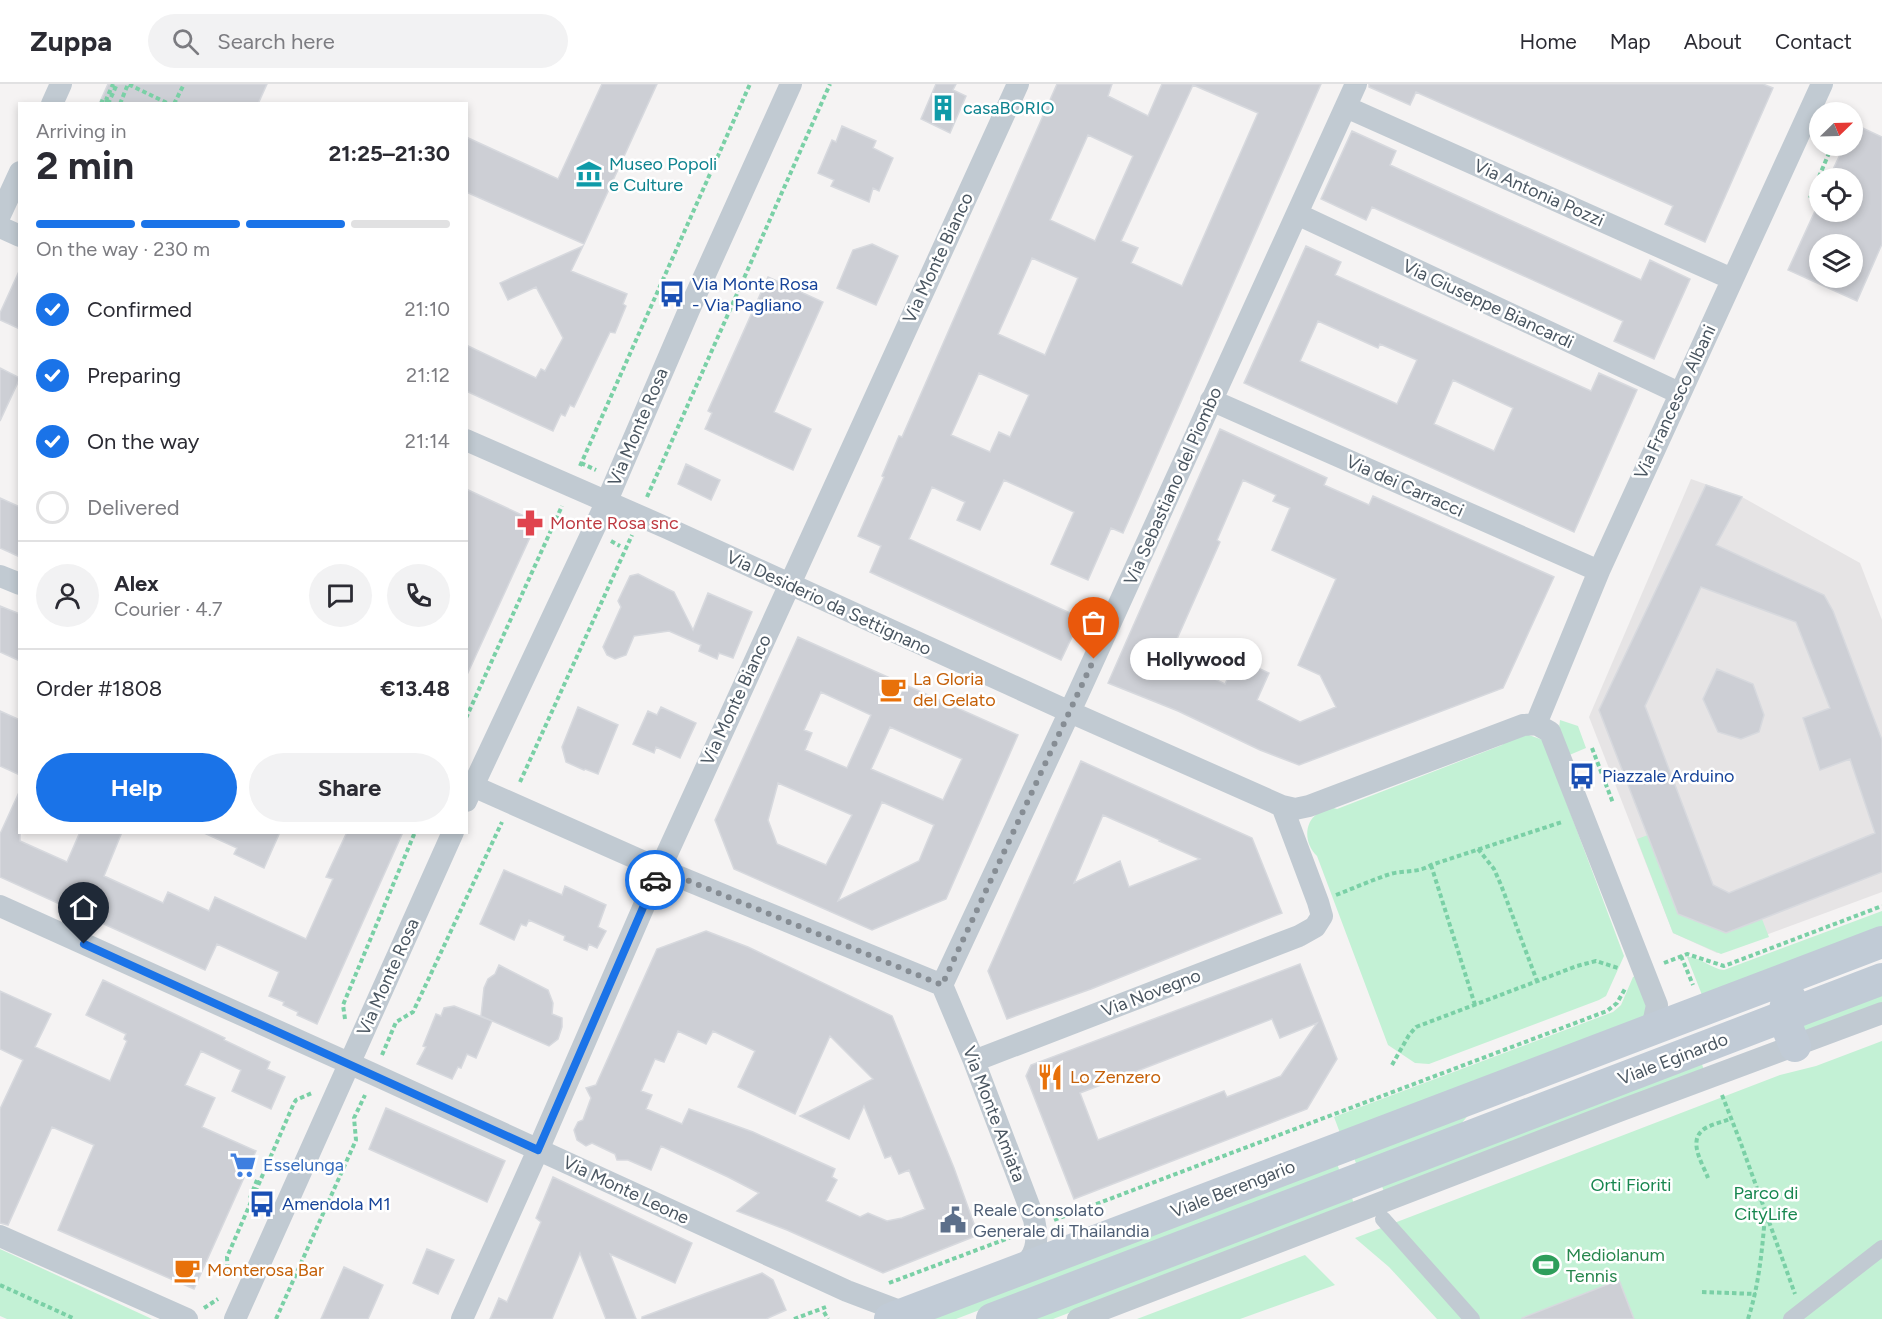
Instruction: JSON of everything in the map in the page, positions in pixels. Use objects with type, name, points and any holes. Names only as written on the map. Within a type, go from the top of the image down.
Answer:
[{"type":"main road","name":"Viale Eginardo","points":[[1648,1031],[1882,942]]},
{"type":"main road","points":[[1795,1046],[1784,1017],[1785,1006],[1794,994],[1882,960]]},
{"type":"main road","name":"Viale Eginardo","points":[[1465,1139],[1882,980]]},
{"type":"main road","points":[[1465,1139],[1477,1132],[1490,1115],[1500,1107],[1627,1058],[1648,1031]]},
{"type":"main road","name":"Viale Berengario","points":[[898,1316],[1648,1031]]},
{"type":"main road","name":"Viale Berengario","points":[[992,1319],[1465,1139]]},
{"type":"street","points":[[53,102],[61,84]]},
{"type":"street","name":"Via Monte Rosa","points":[[469,790],[606,503],[689,310],[791,84]]},
{"type":"street","name":"Via Monte Bianco","points":[[462,1319],[660,869],[1018,84]]},
{"type":"street","name":"Via Sebastiano del Piombo","points":[[942,985],[1070,712],[1356,84]]},
{"type":"street","name":"Via Francesco Albani","points":[[1536,724],[1599,571],[1822,84]]},
{"type":"street","name":"Via Antonia Pozzi","points":[[1346,107],[1732,279]]},
{"type":"street","points":[[0,215],[18,176]]},
{"type":"street","name":"Via Giuseppe Biancardi","points":[[1297,214],[1679,393]]},
{"type":"street","points":[[0,227],[18,235]]},
{"type":"street","name":"Via dei Carracci","points":[[1211,400],[1599,571]]},
{"type":"street","name":"Via Desiderio da Settignano","points":[[468,441],[667,528],[1282,806]]},
{"type":"street","points":[[0,576],[18,583]]},
{"type":"street","points":[[1282,806],[1295,809],[1309,806],[1523,725],[1536,724],[1550,732],[1657,1005],[1648,1031]]},
{"type":"street","points":[[469,790],[942,985]]},
{"type":"street","points":[[1282,806],[1327,906]]},
{"type":"street","name":"Via Monte Rosa","points":[[235,1319],[452,834]]},
{"type":"street","name":"Via Monte Leone","points":[[0,906],[349,1063],[898,1316]]},
{"type":"street","name":"Via Novegno","points":[[974,1061],[1299,936],[1315,927],[1327,906]]},
{"type":"street","name":"Via Monte Amiata","points":[[942,985],[974,1061],[1036,1227],[1035,1250],[1028,1263],[1015,1272]]},
{"type":"street","name":"Viale Eginardo","points":[[1718,1084],[1795,1046],[1882,1013]]},
{"type":"street","points":[[1078,1319],[1317,1227],[1718,1084]]},
{"type":"street","points":[[1383,1219],[1472,1319]]},
{"type":"street","points":[[0,1236],[194,1315]]},
{"type":"street","points":[[1796,1315],[1882,1248]]},
{"type":"path","points":[[102,102],[103,99],[106,100],[115,84]]},
{"type":"path","points":[[109,102],[115,84]]},
{"type":"path","points":[[121,102],[128,84],[168,102]]},
{"type":"path","name":"Via Monte Rosa","points":[[581,463],[750,84]]},
{"type":"path","name":"Via Monte Rosa","points":[[648,495],[830,84]]},
{"type":"path","points":[[173,102],[183,86]]},
{"type":"path","points":[[468,714],[562,507]]},
{"type":"path","points":[[519,785],[630,539]]},
{"type":"path","points":[[611,541],[620,546]]},
{"type":"path","points":[[1592,748],[1613,803]]},
{"type":"path","points":[[1327,906],[1389,874],[1403,870],[1424,870],[1431,865],[1572,819]]},
{"type":"path","name":"Via Monte Rosa","points":[[381,1057],[396,1022],[412,1012],[499,829]]},
{"type":"path","name":"Via Monte Rosa","points":[[345,1024],[343,1005],[414,834]]},
{"type":"path","points":[[1478,849],[1494,869],[1502,885],[1537,981]]},
{"type":"path","points":[[1431,865],[1475,1005]]},
{"type":"path","points":[[1671,960],[1693,954],[1724,966],[1882,906]]},
{"type":"path","points":[[1681,956],[1694,987]]},
{"type":"path","points":[[1392,1065],[1408,1035],[1416,1028],[1537,981],[1596,961],[1624,971]]},
{"type":"path","points":[[1047,1223],[1607,1011],[1617,1004],[1627,986]]},
{"type":"path","points":[[1718,1084],[1766,1212],[1796,1315]]},
{"type":"path","points":[[225,1285],[228,1278],[227,1257],[294,1103],[316,1091]]},
{"type":"path","points":[[276,1319],[356,1140],[354,1119],[364,1096]]},
{"type":"path","points":[[1708,1178],[1696,1148],[1698,1135],[1705,1129],[1732,1118]]},
{"type":"path","points":[[243,1212],[257,1180]]},
{"type":"path","points":[[1748,1319],[1756,1294],[1766,1212]]},
{"type":"path","points":[[882,1285],[1016,1235]]},
{"type":"path","points":[[0,1285],[75,1319]]},
{"type":"path","points":[[1702,1292],[1756,1294]]},
{"type":"path","points":[[194,1315],[217,1300],[223,1293]]},
{"type":"path","points":[[794,1319],[832,1304]]},
{"type":"path","points":[[824,1312],[828,1319]]},
{"type":"shaded area","points":[[1691,479],[1742,497],[1860,563],[1882,620],[1882,892],[1717,953],[1673,933],[1589,717]]},
{"type":"green space","points":[[1560,720],[1578,726],[1586,748],[1567,756],[1559,729]]},
{"type":"green space","points":[[1526,734],[1543,740],[1624,956],[1606,996],[1599,1000],[1429,1064],[1415,1063],[1388,1045],[1317,856],[1308,841],[1309,823],[1318,813],[1330,807],[1337,809]]},
{"type":"green space","points":[[1648,835],[1678,914],[1762,919],[1769,937],[1721,954],[1673,933],[1637,839]]},
{"type":"green space","points":[[1882,911],[1882,927],[1702,995],[1687,957],[1696,958],[1724,970]]},
{"type":"green space","points":[[1635,976],[1648,1011],[1647,1015],[1340,1133],[1334,1117],[1613,1012],[1621,1005]]},
{"type":"green space","points":[[1882,994],[1882,1005],[1799,1036],[1803,1024]]},
{"type":"green space","name":"Parco di CityLife","points":[[1882,1041],[1882,1319],[1437,1319],[1389,1267],[1355,1238],[1780,1075],[1816,1066]]},
{"type":"green space","points":[[1701,1062],[1705,1072],[1385,1194],[1381,1184]]},
{"type":"green space","points":[[1471,1112],[1460,1125],[1357,1166],[1353,1155]]},
{"type":"green space","points":[[1336,1161],[1340,1172],[956,1319],[924,1319]]},
{"type":"green space","points":[[1351,1195],[1354,1204],[1053,1319],[1028,1319]]},
{"type":"green space","points":[[0,1249],[152,1319],[7,1319],[0,1316]]},
{"type":"green space","points":[[1305,1255],[1335,1285],[1240,1319],[1137,1319]]},
{"type":"building","points":[[108,84],[267,84],[259,102],[100,102]]},
{"type":"building","points":[[602,84],[657,84],[584,244],[468,193],[468,138],[558,179]]},
{"type":"building","name":"casaBORIO","points":[[936,84],[956,84],[953,90],[966,96],[950,133],[921,119]]},
{"type":"building","points":[[1057,84],[1112,84],[1108,96],[1148,116],[1162,84],[1321,84],[1123,533],[1111,528],[1088,580],[1051,564],[1074,512],[1004,480],[980,530],[957,520],[965,502],[932,487],[909,539],[1081,618],[1061,660],[870,572],[881,546],[858,536],[899,436],[902,437]],"holes":[[[1193,85],[1258,113],[1182,286],[1131,263],[1138,248],[1121,241]],[[1088,135],[1133,156],[1095,241],[1050,220]],[[1032,258],[1078,278],[1045,355],[998,334]],[[979,373],[1029,395],[1010,437],[999,432],[990,452],[951,435]]]},
{"type":"building","points":[[1369,84],[1763,84],[1773,88],[1705,242],[1665,224],[1673,206],[1416,92],[1410,105],[1369,87]]},
{"type":"building","points":[[842,126],[876,141],[873,148],[893,158],[879,191],[873,188],[869,202],[831,186],[834,180],[818,173],[832,140],[836,142]]},
{"type":"building","points":[[1863,128],[1882,137],[1882,244],[1863,287],[1863,234],[1809,234],[1809,279],[1788,270],[1810,222],[1863,222],[1863,168],[1834,168],[1839,156],[1863,156]]},
{"type":"building","points":[[1352,131],[1396,151],[1390,165],[1641,280],[1650,260],[1690,279],[1654,359],[1614,341],[1623,321],[1372,207],[1366,220],[1321,199]]},
{"type":"building","points":[[872,244],[898,256],[876,305],[837,288],[853,250]]},
{"type":"building","points":[[583,246],[571,271],[627,294],[623,304],[626,306],[615,333],[610,332],[574,407],[570,405],[565,416],[561,414],[553,431],[468,392],[468,346],[536,378],[541,369],[545,371],[563,338],[536,287],[508,300],[500,283]]},
{"type":"building","points":[[1306,246],[1341,262],[1335,275],[1591,391],[1599,373],[1637,390],[1574,532],[1244,383]],"holes":[[[1318,321],[1378,348],[1380,344],[1417,360],[1397,404],[1300,361]],[[1453,380],[1513,408],[1494,451],[1434,424]]]},
{"type":"building","points":[[18,273],[18,328],[0,320],[0,313]]},
{"type":"building","points":[[768,277],[823,302],[774,412],[811,429],[793,470],[705,429],[712,413],[708,411]]},
{"type":"building","points":[[1828,288],[1863,288],[1857,301]]},
{"type":"building","points":[[0,368],[18,377],[18,382],[0,421]]},
{"type":"building","points":[[1220,429],[1327,478],[1324,485],[1369,505],[1373,496],[1554,577],[1503,688],[1299,765],[1260,750],[1178,711],[1108,683]],"holes":[[[1243,480],[1276,495],[1273,501],[1290,508],[1272,550],[1336,579],[1298,665],[1320,675],[1336,707],[1300,722],[1257,700],[1269,673],[1237,658],[1225,684],[1169,657],[1220,542],[1217,540]]]},
{"type":"building","points":[[686,464],[720,480],[711,500],[678,484]]},
{"type":"building","points":[[1706,485],[1742,497],[1716,545],[1824,595],[1833,611],[1882,740],[1882,872],[1726,933],[1678,914],[1599,710]],"holes":[[[1701,587],[1796,622],[1830,708],[1803,718],[1820,770],[1850,759],[1875,833],[1729,893],[1713,885],[1645,706]]]},
{"type":"building","points":[[468,490],[537,522],[468,673]]},
{"type":"building","points":[[0,498],[18,506],[18,556],[0,548]]},
{"type":"building","points":[[638,574],[674,592],[693,630],[708,593],[752,612],[733,658],[719,653],[717,659],[699,651],[701,645],[669,631],[634,636],[626,655],[615,659],[607,655],[603,647],[621,607],[618,601],[630,576]]},
{"type":"building","points":[[0,606],[18,613],[18,660],[0,652]]},
{"type":"building","points":[[798,637],[1018,735],[946,899],[872,930],[734,869],[715,820]],"holes":[[[821,692],[871,715],[847,768],[805,750],[812,733],[804,730]],[[890,727],[962,759],[943,800],[871,769]],[[778,783],[852,815],[826,865],[777,844],[768,820]],[[882,802],[934,825],[919,861],[838,901]]]},
{"type":"building","points":[[1717,669],[1753,684],[1764,715],[1759,732],[1741,739],[1718,732],[1703,699]]},
{"type":"building","points":[[578,707],[618,725],[598,774],[566,762],[562,747]]},
{"type":"building","points":[[661,707],[696,723],[680,758],[656,747],[654,753],[633,744],[648,711],[657,715]]},
{"type":"building","points":[[0,711],[18,719],[18,774],[0,766]]},
{"type":"building","points":[[1081,761],[1252,838],[1282,913],[1091,989],[1007,1019],[988,971]],"holes":[[[1103,815],[1200,859],[1129,887],[1120,861],[1074,883]]]},
{"type":"building","points":[[18,794],[20,841],[67,862],[79,834],[121,834],[104,876],[163,903],[168,892],[209,911],[215,897],[306,939],[333,879],[326,877],[346,834],[402,834],[317,1024],[297,1015],[298,1012],[283,1005],[284,1002],[269,996],[279,972],[217,944],[205,970],[0,877],[0,834]]},
{"type":"building","points":[[206,834],[279,834],[264,868],[234,854],[237,848]]},
{"type":"building","points":[[504,870],[562,895],[565,886],[606,905],[598,927],[606,931],[597,948],[589,944],[587,950],[564,940],[565,936],[529,920],[526,926],[521,924],[514,940],[480,924]]},
{"type":"building","points":[[706,931],[748,947],[892,1016],[954,1168],[978,1235],[883,1273],[787,1230],[737,1211],[759,1193],[661,1146],[651,1170],[628,1160],[617,1160],[615,1154],[592,1143],[586,1146],[577,1140],[574,1130],[578,1122],[583,1120],[591,1098],[586,1088],[596,1085],[657,949]],"holes":[[[678,1031],[706,1044],[713,1031],[755,1051],[738,1087],[795,1114],[830,1036],[873,1079],[800,1116],[849,1139],[864,1106],[885,1158],[891,1156],[899,1174],[909,1170],[925,1209],[887,1221],[868,1213],[860,1217],[826,1201],[837,1180],[832,1177],[835,1169],[753,1132],[689,1109],[682,1124],[646,1109],[652,1095],[641,1091],[655,1059],[664,1062]]]},
{"type":"building","points":[[1300,964],[1337,1059],[1307,1109],[1074,1199],[1026,1076],[1031,1065]],"holes":[[[1272,1019],[1280,1038],[1317,1023],[1281,1076],[1227,1097],[1224,1091],[1098,1140],[1080,1093]]]},
{"type":"building","points":[[499,965],[548,990],[553,1003],[552,1014],[562,1018],[558,1039],[549,1046],[481,1016],[484,988]]},
{"type":"building","points":[[103,980],[225,1038],[224,1040],[270,1062],[267,1069],[285,1077],[271,1109],[232,1091],[241,1070],[201,1051],[185,1085],[215,1098],[202,1127],[256,1151],[194,1289],[58,1230],[94,1145],[52,1127],[8,1225],[0,1223],[0,1109],[23,1060],[0,1049],[0,991],[51,1014],[35,1047],[110,1081],[127,1041],[124,1039],[126,1034],[86,1015]]},
{"type":"building","points":[[454,1006],[492,1021],[476,1058],[467,1054],[461,1068],[458,1067],[452,1079],[417,1064],[426,1047],[423,1046],[436,1014],[441,1016],[444,1008]]},
{"type":"building","points":[[386,1108],[505,1161],[487,1202],[369,1149]]},
{"type":"building","points":[[553,1177],[692,1243],[675,1283],[610,1254],[636,1319],[606,1319],[580,1253],[552,1319],[490,1319],[499,1298],[507,1302],[541,1222],[536,1218]]},
{"type":"building","points":[[427,1249],[454,1260],[438,1294],[413,1283]]},
{"type":"building","points":[[344,1267],[383,1285],[368,1319],[321,1319]]},
{"type":"building","points":[[762,1273],[773,1280],[786,1310],[766,1319],[642,1319],[642,1317]]},
{"type":"building","points":[[1619,1280],[1634,1319],[1522,1319],[1522,1318]]},
{"type":"way so far","points":[[655,880],[660,869],[942,985],[1094,659]]},
{"type":"place","name":"casaBORIO","points":[[943,108]]},
{"type":"place","name":"Museo Popoli e Culture","points":[[589,174]]},
{"type":"place","name":"Via Monte Rosa - Via Pagliano","points":[[672,294]]},
{"type":"place","name":"Monte Rosa snc","points":[[530,523]]},
{"type":"place","name":"Hollywood","points":[[1094,659]]},
{"type":"place","name":"La Gloria del Gelato","points":[[893,689]]},
{"type":"place","name":"Piazzale Arduino","points":[[1582,776]]},
{"type":"place","name":"Lo Zenzero","points":[[1050,1077]]},
{"type":"place","name":"Esselunga","points":[[243,1165]]},
{"type":"place","name":"Amendola M1","points":[[262,1204]]},
{"type":"place","name":"Reale Consolato Generale di Thailandia","points":[[953,1220]]},
{"type":"place","name":"Mediolanum Tennis","points":[[1546,1265]]},
{"type":"place","name":"Monterosa Bar","points":[[187,1270]]},
{"type":"route","points":[[84,944],[538,1150],[655,880]]},
{"type":"park label","name":"Orti Fioriti","points":[[1631,1185]]}]
